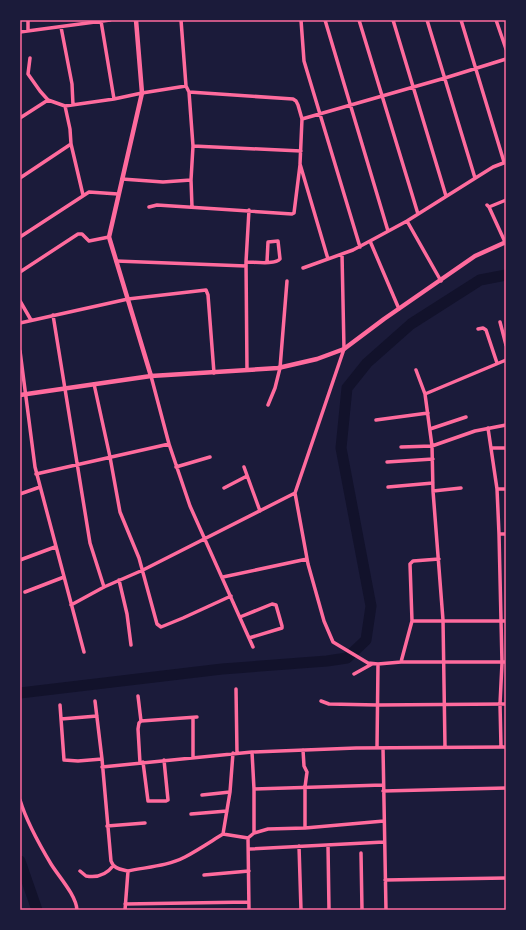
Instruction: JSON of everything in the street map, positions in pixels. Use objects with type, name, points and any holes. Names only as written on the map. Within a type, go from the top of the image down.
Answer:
[{"type":"street","points":[[28,20],[28,31]]},
{"type":"street","points":[[20,32],[110,20]]},
{"type":"street","points":[[136,20],[142,92],[109,237],[151,376],[176,467],[190,506],[253,646]]},
{"type":"street","points":[[181,20],[186,86],[189,92],[193,146],[191,180],[192,207]]},
{"type":"street","points":[[300,20],[304,61],[360,247]]},
{"type":"street","points":[[324,20],[351,104],[388,231]]},
{"type":"street","points":[[359,20],[418,214]]},
{"type":"street","points":[[393,20],[446,196]]},
{"type":"street","points":[[427,20],[475,178]]},
{"type":"street","points":[[303,268],[360,247],[407,221],[493,167],[505,162],[461,20]]},
{"type":"street","points":[[496,20],[506,49]]},
{"type":"street","points":[[101,21],[114,99]]},
{"type":"street","points":[[61,27],[71,76],[73,105]]},
{"type":"street","points":[[30,58],[28,74],[40,91],[48,100],[65,106],[114,99],[142,92],[186,86]]},
{"type":"street","points":[[302,119],[506,59]]},
{"type":"street","points":[[149,207],[153,205],[293,214],[296,202],[300,164],[302,119],[298,105],[293,99],[189,92]]},
{"type":"street","points":[[20,118],[48,100]]},
{"type":"street","points":[[65,106],[70,129],[71,144],[83,195]]},
{"type":"street","points":[[20,178],[71,144]]},
{"type":"street","points":[[193,146],[301,152]]},
{"type":"street","points":[[300,164],[328,259]]},
{"type":"street","points":[[122,179],[163,182],[191,180]]},
{"type":"street","points":[[20,237],[89,192],[118,194]]},
{"type":"street","points":[[20,395],[151,376],[280,368],[317,359],[344,349],[475,256],[505,242],[488,206],[506,200]]},
{"type":"street","points":[[247,370],[246,264],[249,210]]},
{"type":"street","points":[[407,221],[441,281]]},
{"type":"street","points":[[20,272],[78,234],[82,234],[89,241],[109,237]]},
{"type":"street","points":[[370,241],[399,309]]},
{"type":"street","points":[[116,262],[246,264],[275,262],[280,259],[278,242],[268,242],[267,262]]},
{"type":"street","points":[[342,254],[344,349],[295,493],[307,559],[324,621],[334,643],[371,663],[504,662]]},
{"type":"street","points":[[268,405],[275,388],[280,368],[287,281]]},
{"type":"street","points":[[20,323],[128,299],[207,290],[214,373]]},
{"type":"street","points":[[20,301],[31,320]]},
{"type":"street","points":[[53,315],[90,543],[104,587]]},
{"type":"street","points":[[500,322],[506,345]]},
{"type":"street","points":[[478,329],[483,328],[486,330],[498,363]]},
{"type":"street","points":[[20,352],[36,474],[84,652]]},
{"type":"street","points":[[426,394],[506,360]]},
{"type":"street","points":[[416,370],[426,394],[432,446],[433,483],[443,620],[445,747]]},
{"type":"street","points":[[94,384],[120,512],[143,570],[157,624],[159,626],[183,618],[231,596]]},
{"type":"street","points":[[376,420],[428,413]]},
{"type":"street","points":[[430,429],[466,418]]},
{"type":"street","points":[[401,447],[432,446],[488,428],[506,425]]},
{"type":"street","points":[[102,767],[238,752],[356,748],[504,747],[500,704],[504,662],[501,621],[499,534],[496,489],[488,428]]},
{"type":"street","points":[[36,474],[169,444]]},
{"type":"street","points":[[491,448],[506,448]]},
{"type":"street","points":[[176,467],[210,456]]},
{"type":"street","points":[[387,462],[433,460]]},
{"type":"street","points":[[244,468],[260,511]]},
{"type":"street","points":[[224,488],[247,476]]},
{"type":"street","points":[[388,487],[433,483]]},
{"type":"street","points":[[20,494],[40,487]]},
{"type":"street","points":[[434,491],[461,488]]},
{"type":"street","points":[[496,489],[506,489]]},
{"type":"street","points":[[71,605],[104,587],[143,570],[295,493]]},
{"type":"street","points":[[499,534],[506,534]]},
{"type":"street","points":[[20,560],[55,547]]},
{"type":"street","points":[[223,578],[307,559]]},
{"type":"street","points":[[401,662],[412,621],[410,564],[413,562],[438,559]]},
{"type":"street","points":[[500,576],[506,576]]},
{"type":"street","points":[[25,592],[64,577]]},
{"type":"street","points":[[119,580],[127,614],[131,644]]},
{"type":"street","points":[[240,617],[272,604],[276,605],[282,628],[249,638]]},
{"type":"street","points":[[412,621],[506,621]]},
{"type":"street","points":[[354,674],[371,663]]},
{"type":"street","points":[[377,748],[378,664]]},
{"type":"street","points":[[236,688],[238,752]]},
{"type":"street","points":[[138,696],[141,721],[138,729],[148,802],[168,800],[164,760]]},
{"type":"street","points":[[95,701],[102,759],[111,862],[117,869],[128,870],[173,862],[185,857],[223,834],[248,838],[254,833],[268,829],[305,828],[384,821]]},
{"type":"street","points":[[322,702],[329,704],[445,706],[506,704]]},
{"type":"street","points":[[60,705],[65,760],[78,761],[102,759]]},
{"type":"street","points":[[61,719],[97,716]]},
{"type":"street","points":[[141,721],[197,717]]},
{"type":"street","points":[[192,718],[193,757]]},
{"type":"street","points":[[383,748],[386,910]]},
{"type":"street","points":[[304,750],[304,766],[306,772],[305,828]]},
{"type":"street","points":[[252,752],[254,833]]},
{"type":"street","points":[[223,834],[230,792],[233,753]]},
{"type":"street","points":[[254,789],[383,785]]},
{"type":"street","points":[[384,791],[506,788]]},
{"type":"street","points":[[202,796],[230,792]]},
{"type":"street","points":[[20,800],[35,837],[75,902],[77,910]]},
{"type":"street","points":[[191,814],[227,811]]},
{"type":"street","points":[[107,826],[145,823]]},
{"type":"street","points":[[248,838],[249,910]]},
{"type":"street","points":[[249,849],[384,842]]},
{"type":"street","points":[[328,845],[328,910]]},
{"type":"street","points":[[299,846],[301,910]]},
{"type":"street","points":[[361,853],[362,910]]},
{"type":"street","points":[[80,871],[86,876],[95,876],[108,873],[113,866]]},
{"type":"street","points":[[125,910],[128,870]]},
{"type":"street","points":[[204,875],[249,871]]},
{"type":"street","points":[[385,880],[506,878]]},
{"type":"street","points":[[126,904],[249,902]]},
{"type":"waterway","points":[[20,693],[222,669],[327,661],[347,658],[366,640],[371,606],[341,448],[347,388],[367,363],[411,324],[480,280],[506,275]]},
{"type":"waterway","points":[[20,861],[37,910]]}]
